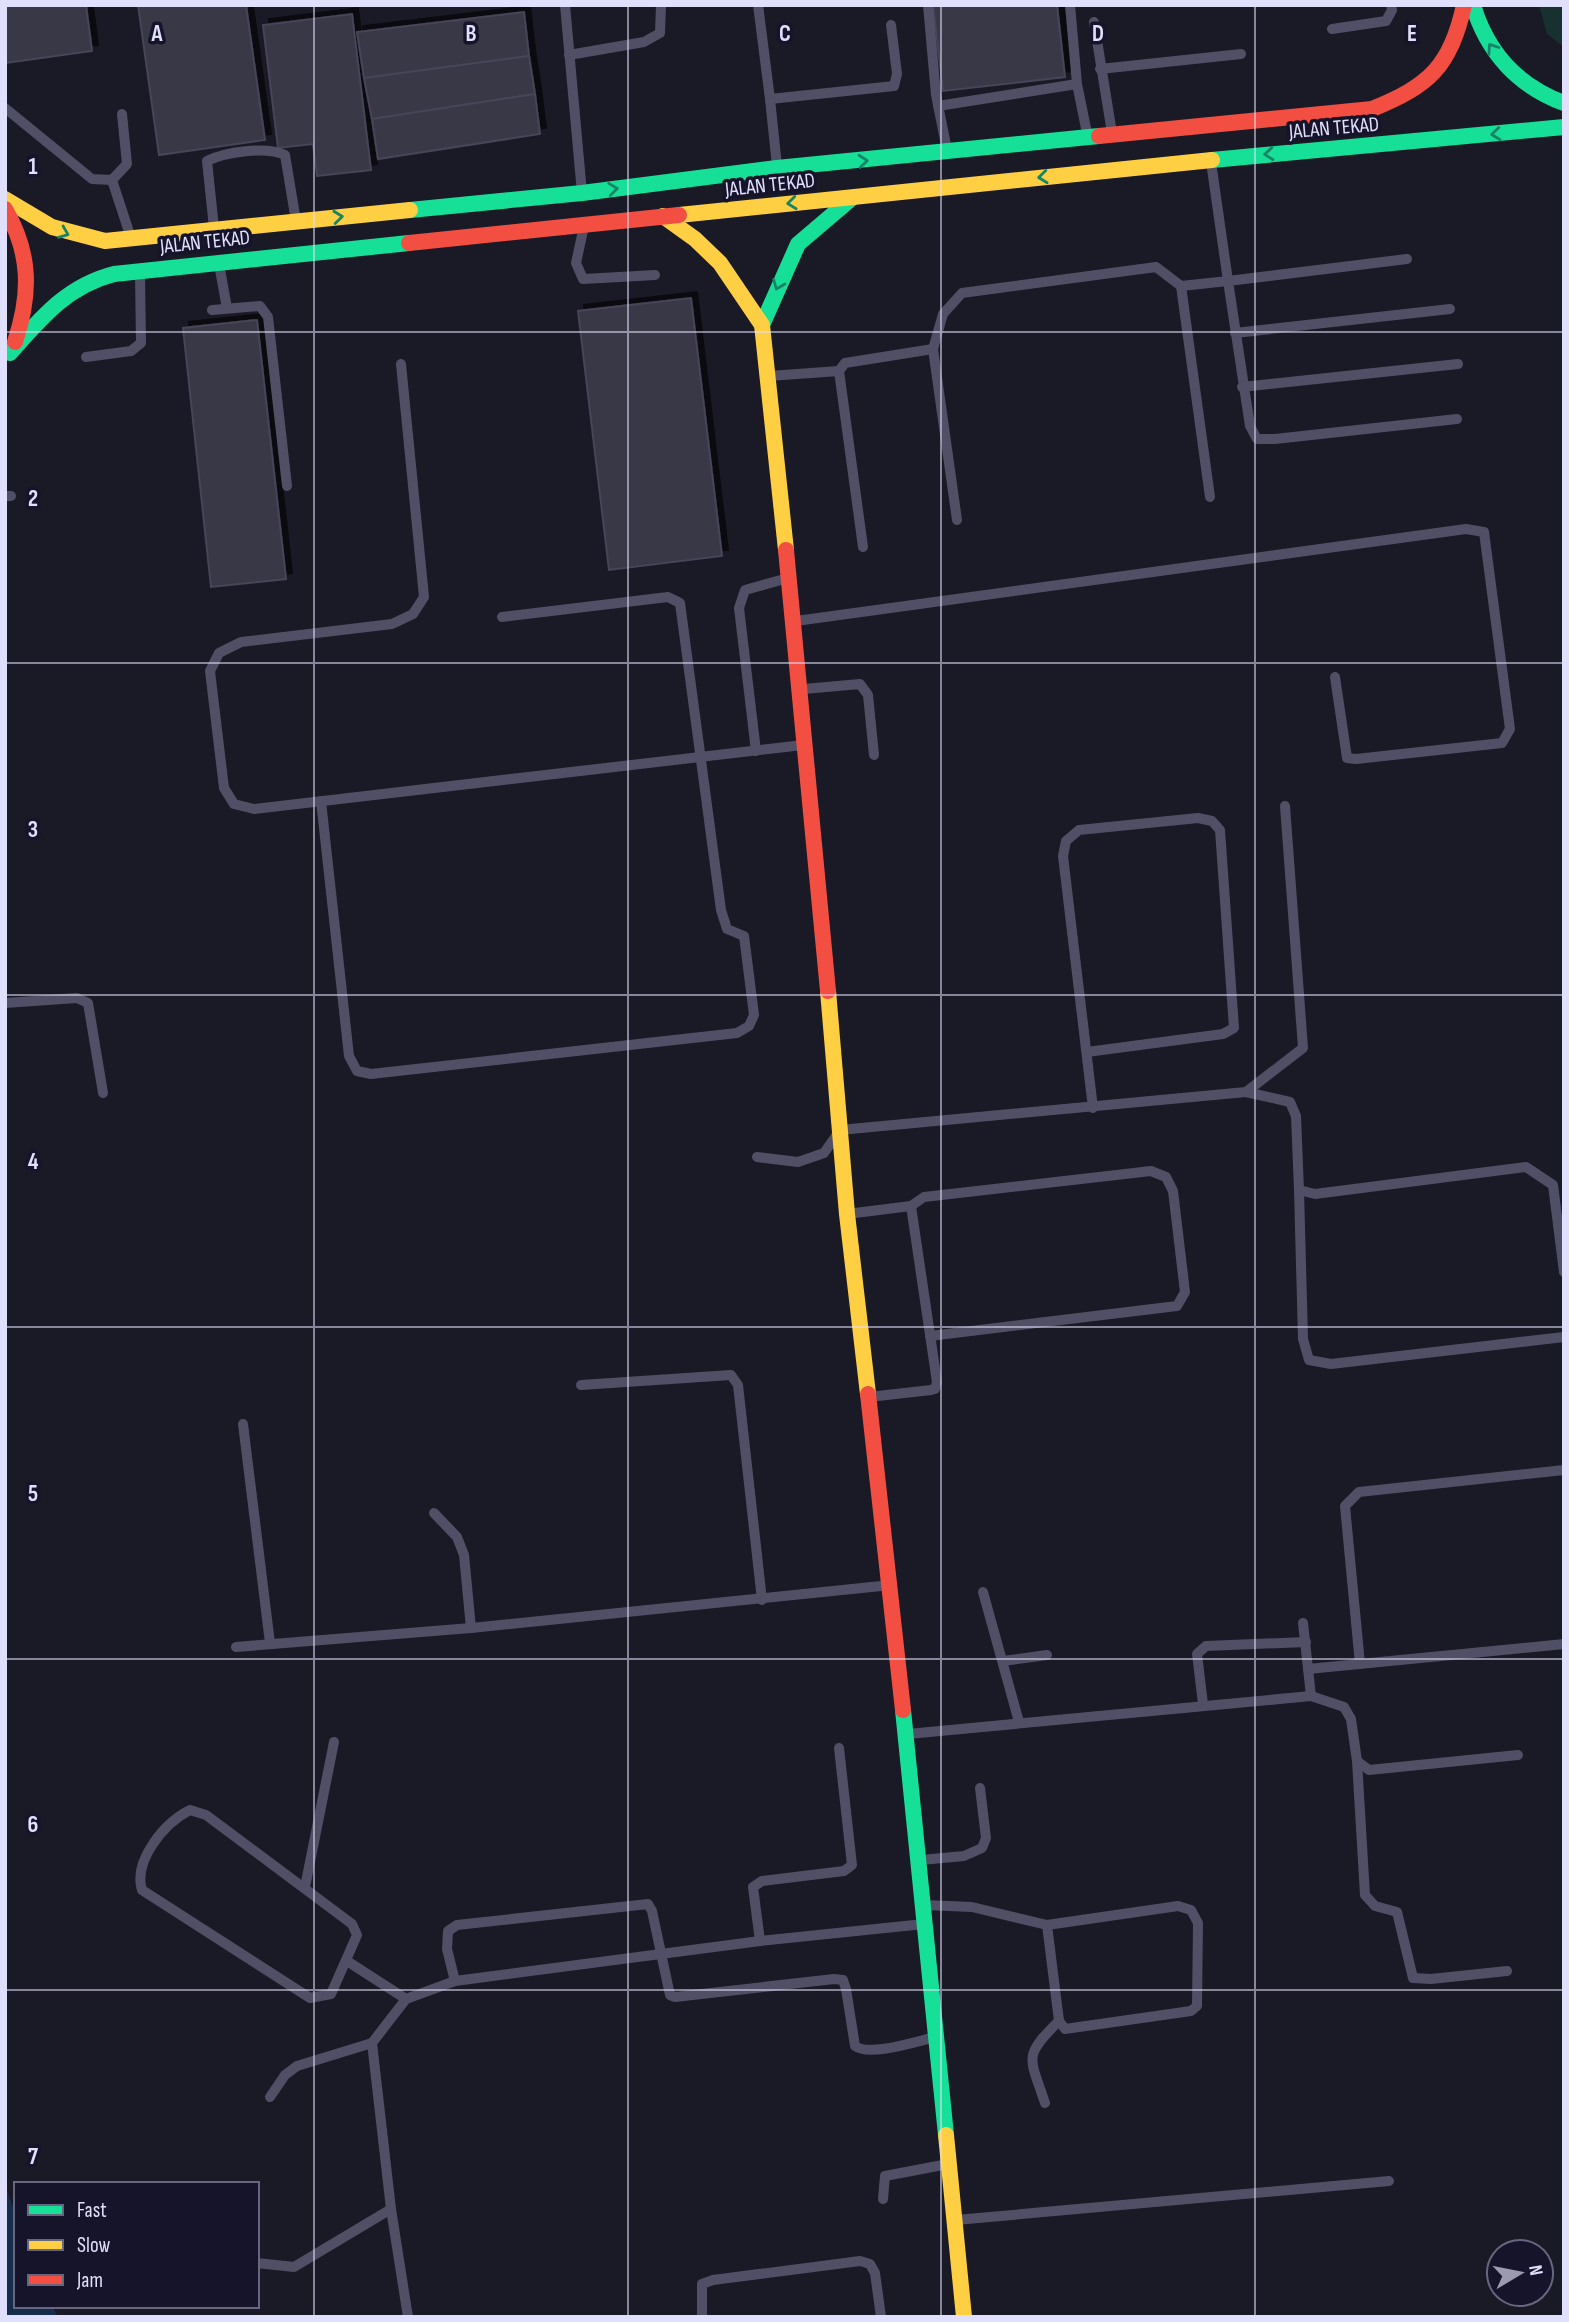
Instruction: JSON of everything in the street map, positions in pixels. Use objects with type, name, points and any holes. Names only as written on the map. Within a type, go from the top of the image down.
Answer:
[{"type":"street","name":"JALAN TEKAD","points":[[5,199],[48,227],[77,239],[132,240],[215,229],[582,193],[777,168],[1372,109],[1408,95],[1432,79],[1450,57],[1464,5]]},
{"type":"street","points":[[1473,5],[1477,23],[1495,54],[1530,86],[1549,99],[1564,103]]},
{"type":"street","name":"JALAN TEKAD","points":[[8,356],[57,301],[74,287],[95,278],[140,271],[1211,160],[1564,127]]},
{"type":"street","points":[[762,325],[798,244],[852,198]]},
{"type":"street","points":[[5,209],[22,240],[30,285],[25,315],[8,356]]},
{"type":"street","points":[[663,216],[714,253],[740,286],[762,325],[801,689],[847,1214],[891,1585],[964,2317]]},
{"type":"lane","points":[[565,5],[582,193]]},
{"type":"lane","points":[[569,55],[644,42],[660,33],[661,5]]},
{"type":"lane","points":[[758,5],[777,168]]},
{"type":"lane","points":[[928,5],[938,106],[948,153]]},
{"type":"lane","points":[[1070,5],[1077,84],[1088,139]]},
{"type":"lane","points":[[1332,29],[1386,21],[1391,5]]},
{"type":"lane","points":[[1094,22],[1113,136]]},
{"type":"lane","points":[[770,99],[894,86],[897,74],[891,25]]},
{"type":"lane","points":[[1100,69],[1241,54]]},
{"type":"lane","points":[[938,106],[1077,84]]},
{"type":"lane","points":[[5,108],[92,179],[112,180],[127,164],[122,114]]},
{"type":"lane","points":[[215,229],[207,162],[218,156],[276,150],[285,155],[296,221]]},
{"type":"lane","points":[[1211,160],[1242,387],[1250,426],[1257,439],[1457,419]]},
{"type":"lane","points":[[112,180],[132,240]]},
{"type":"lane","points":[[584,226],[576,263],[583,279],[655,275]]},
{"type":"lane","points":[[1181,286],[1407,259]]},
{"type":"lane","points":[[218,262],[226,308]]},
{"type":"lane","points":[[957,520],[933,349],[943,314],[962,293],[1157,267],[1181,286],[1210,497]]},
{"type":"lane","points":[[86,357],[131,351],[141,343],[140,271]]},
{"type":"lane","points":[[212,310],[260,306],[268,317],[287,486]]},
{"type":"lane","points":[[1235,333],[1451,309]]},
{"type":"lane","points":[[863,547],[839,371],[845,363],[933,349]]},
{"type":"lane","points":[[401,364],[424,597],[413,614],[392,624],[241,642],[219,653],[210,671],[224,788],[234,804],[254,809],[700,759],[806,744]]},
{"type":"lane","points":[[1242,387],[1458,365]]},
{"type":"lane","points":[[766,376],[839,371]]},
{"type":"lane","points":[[793,622],[1466,528],[1484,532],[1510,729],[1502,743],[1347,758],[1335,677]]},
{"type":"lane","points":[[756,751],[739,608],[745,590],[788,578]]},
{"type":"lane","points":[[321,801],[349,1056],[357,1071],[371,1074],[737,1033],[749,1027],[754,1015],[744,936],[727,929],[721,909],[680,603],[668,597],[502,617]]},
{"type":"lane","points":[[801,689],[860,684],[868,695],[874,755]]},
{"type":"lane","points":[[1246,1092],[1303,1048],[1285,806]]},
{"type":"lane","points":[[1087,1052],[1223,1034],[1234,1028],[1220,830],[1212,821],[1198,818],[1079,830],[1066,841],[1063,856],[1093,1108]]},
{"type":"lane","points":[[5,1003],[77,998],[88,1003],[103,1093]]},
{"type":"lane","points":[[757,1157],[798,1162],[824,1153],[840,1130],[1246,1092],[1290,1102],[1296,1116],[1303,1339],[1309,1360],[1331,1364],[1564,1337]]},
{"type":"lane","points":[[1299,1190],[1315,1194],[1526,1167],[1553,1185],[1564,1272]]},
{"type":"lane","points":[[847,1214],[911,1206],[924,1197],[1152,1171],[1166,1177],[1173,1191],[1185,1292],[1177,1306],[930,1336]]},
{"type":"lane","points":[[869,1396],[935,1389],[937,1382],[911,1206]]},
{"type":"lane","points":[[581,1385],[731,1375],[738,1385],[762,1600]]},
{"type":"lane","points":[[243,1424],[270,1643]]},
{"type":"lane","points":[[1360,1664],[1345,1506],[1359,1492],[1564,1470]]},
{"type":"lane","points":[[434,1513],[457,1537],[464,1555],[471,1628]]},
{"type":"lane","points":[[236,1647],[471,1628],[891,1585]]},
{"type":"lane","points":[[983,1592],[1019,1722]]},
{"type":"lane","points":[[1303,1623],[1311,1696]]},
{"type":"lane","points":[[1203,1704],[1197,1654],[1206,1646],[1306,1642]]},
{"type":"lane","points":[[1308,1669],[1564,1644]]},
{"type":"lane","points":[[1003,1661],[1047,1655]]},
{"type":"lane","points":[[905,1734],[1311,1696],[1344,1707],[1351,1719],[1357,1760],[1365,1895],[1375,1906],[1397,1912],[1413,1978],[1431,1979],[1507,1971]]},
{"type":"lane","points":[[305,1887],[334,1742]]},
{"type":"lane","points":[[760,1941],[753,1886],[762,1881],[844,1871],[852,1865],[839,1748]]},
{"type":"lane","points":[[1357,1760],[1369,1770],[1518,1755]]},
{"type":"lane","points":[[918,1860],[964,1856],[982,1848],[986,1838],[980,1788]]},
{"type":"lane","points":[[190,1810],[206,1815],[305,1887],[352,1924],[357,1935],[331,1994],[310,1998],[142,1890],[138,1877],[141,1864],[174,1818],[190,1810]]},
{"type":"lane","points":[[455,1981],[446,1941],[448,1931],[457,1925],[648,1904],[652,1911],[667,1987],[675,1997],[843,1980],[855,2046],[859,2049],[878,2049],[936,2037]]},
{"type":"lane","points":[[922,1905],[972,1908],[1046,1925],[1178,1906],[1191,1910],[1198,1923],[1197,2006],[1191,2011],[1065,2029],[1059,2021],[1046,1925]]},
{"type":"lane","points":[[270,2097],[285,2075],[297,2066],[372,2043],[406,1999],[455,1981],[760,1941],[924,1924]]},
{"type":"lane","points":[[347,1961],[406,1999]]},
{"type":"lane","points":[[1045,2103],[1031,2061],[1032,2052],[1059,2021]]},
{"type":"lane","points":[[372,2043],[391,2209],[408,2317]]},
{"type":"lane","points":[[883,2199],[885,2176],[948,2164]]},
{"type":"lane","points":[[954,2220],[1389,2181]]},
{"type":"lane","points":[[259,2263],[294,2267],[391,2209]]},
{"type":"lane","points":[[702,2317],[702,2284],[713,2280],[860,2262],[870,2264],[875,2273],[881,2317]]},
{"type":"green space","points":[[1539,5],[1564,5],[1564,47],[1547,34]]},
{"type":"water","points":[[5,2185],[14,2210],[14,2308],[53,2308],[58,2317],[5,2317]]},
{"type":"building","points":[[5,5],[86,5],[92,51],[5,63]]},
{"type":"building","points":[[138,5],[246,5],[265,140],[159,155]]},
{"type":"building","points":[[933,5],[1057,5],[1065,77],[943,91]]},
{"type":"building","points":[[524,12],[529,56],[364,78],[357,32]]},
{"type":"building","points":[[352,14],[371,170],[317,176],[313,144],[278,148],[263,25]]},
{"type":"building","points":[[529,56],[535,94],[372,119],[364,78]]},
{"type":"building","points":[[535,94],[540,134],[378,159],[372,119]]},
{"type":"building","points":[[691,298],[722,556],[609,570],[578,311]]},
{"type":"building","points":[[257,320],[286,579],[211,587],[183,328]]},
{"type":"traffic: fast","points":[[1473,5],[1487,38],[1506,65],[1532,87],[1564,103]]},
{"type":"traffic: fast","points":[[1212,160],[1564,127]]},
{"type":"traffic: fast","points":[[410,210],[582,193],[777,168],[1099,136]]},
{"type":"traffic: fast","points":[[762,325],[798,244],[852,198]]},
{"type":"traffic: fast","points":[[10,353],[44,316],[69,295],[82,286],[114,274],[409,243]]},
{"type":"traffic: fast","points":[[903,1710],[946,2135]]},
{"type":"traffic: slow","points":[[679,215],[1212,160]]},
{"type":"traffic: slow","points":[[5,199],[52,227],[105,241],[410,210]]},
{"type":"traffic: slow","points":[[663,216],[695,239],[720,263],[762,325],[786,550]]},
{"type":"traffic: slow","points":[[828,991],[847,1214],[868,1394]]},
{"type":"traffic: slow","points":[[946,2135],[964,2317]]},
{"type":"traffic: jam","points":[[1099,136],[1372,109],[1409,92],[1434,71],[1452,44],[1464,5]]},
{"type":"traffic: jam","points":[[5,209],[20,242],[26,274],[24,307],[15,342]]},
{"type":"traffic: jam","points":[[409,243],[679,215]]},
{"type":"traffic: jam","points":[[786,550],[828,991]]},
{"type":"traffic: jam","points":[[868,1394],[903,1710]]}]
